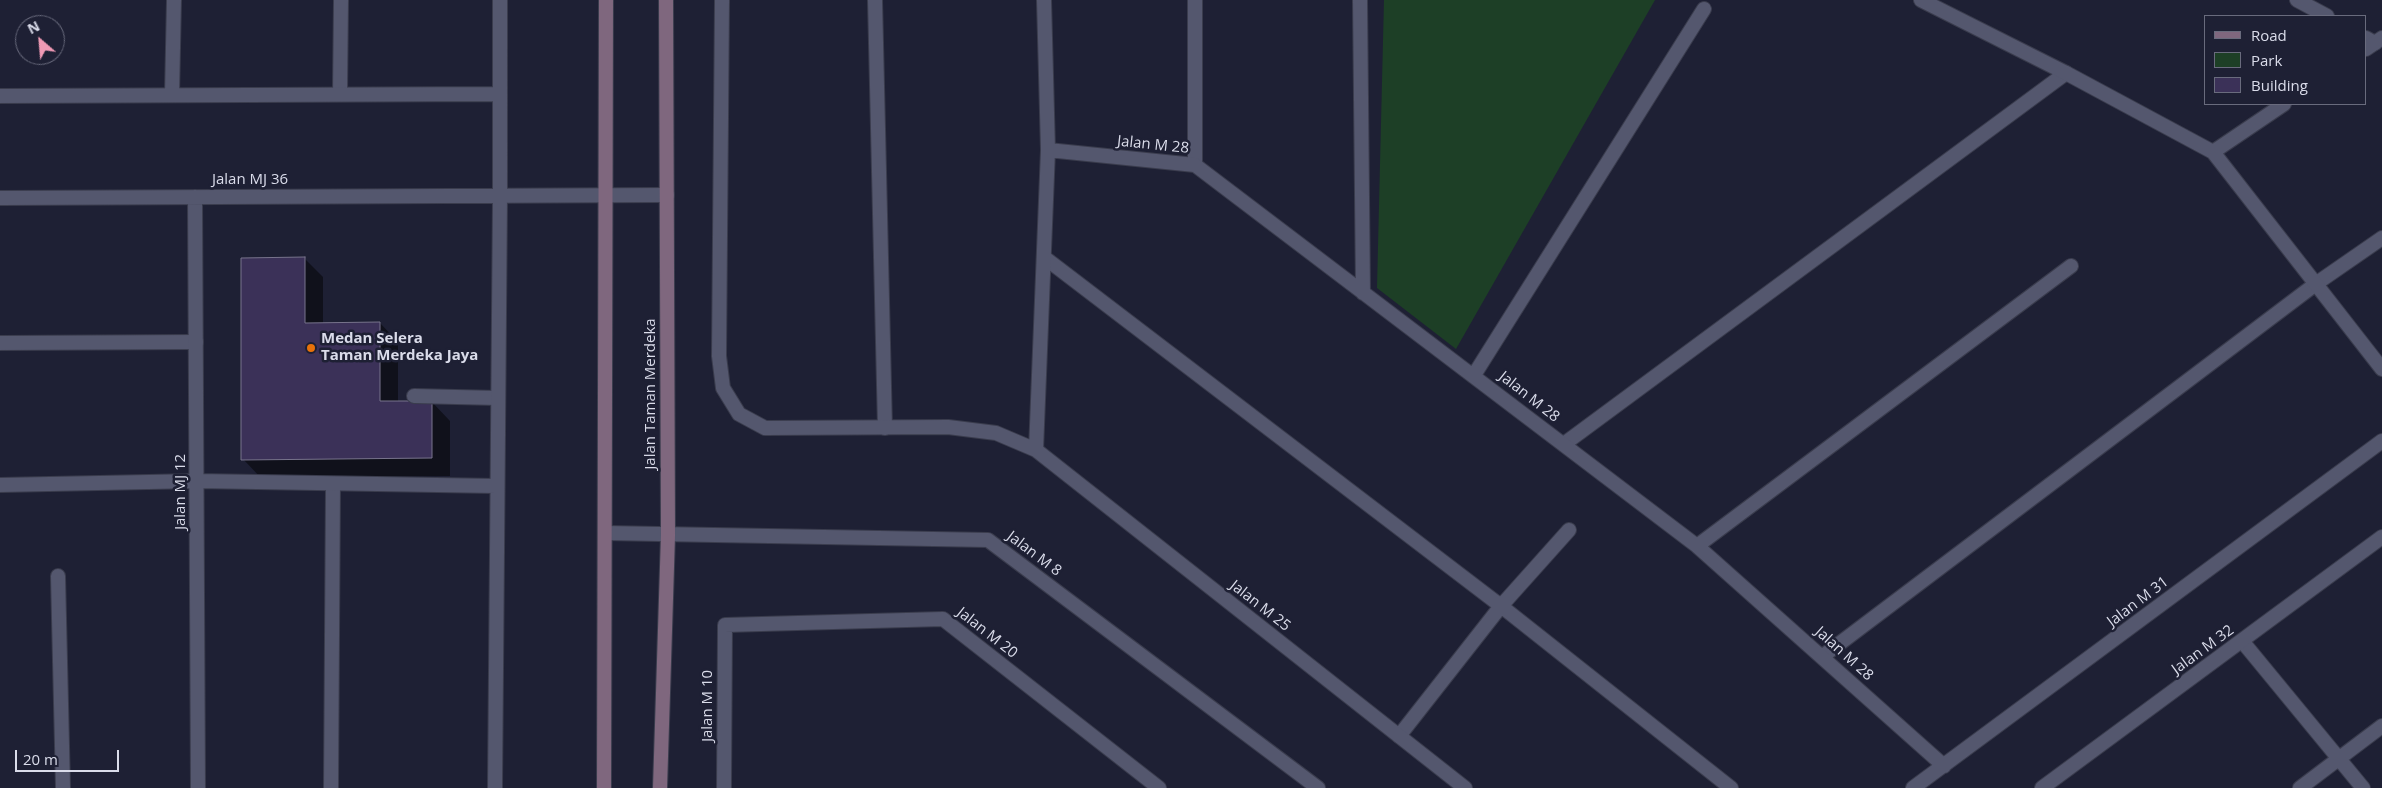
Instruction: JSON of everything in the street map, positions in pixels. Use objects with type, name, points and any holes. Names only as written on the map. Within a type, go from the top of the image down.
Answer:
[{"type":"main road","points":[[604,788],[604,195],[606,0]]},
{"type":"main road","name":"Jalan Taman Merdeka","points":[[660,788],[668,535],[666,0]]},
{"type":"street","points":[[172,95],[174,0]]},
{"type":"street","points":[[340,94],[341,0]]},
{"type":"street","points":[[495,788],[500,0]]},
{"type":"street","name":"Jalan M 25","points":[[722,0],[719,356],[722,388],[739,414],[765,428],[948,427],[996,433],[1036,450],[1465,788]]},
{"type":"street","points":[[875,0],[885,428]]},
{"type":"street","points":[[1036,450],[1048,150],[1044,0]]},
{"type":"street","points":[[1195,0],[1195,165]]},
{"type":"street","points":[[1360,0],[1363,293]]},
{"type":"street","points":[[2297,0],[2325,15]]},
{"type":"street","points":[[1925,1],[2066,73],[2213,152],[2382,368]]},
{"type":"street","points":[[1474,375],[1704,9]]},
{"type":"street","points":[[1564,444],[2066,73]]},
{"type":"street","points":[[0,96],[499,94]]},
{"type":"street","points":[[2213,152],[2283,105]]},
{"type":"street","name":"Jalan M 28","points":[[1048,150],[1195,165],[1697,546],[1823,656],[1944,766]]},
{"type":"street","name":"Jalan MJ 36","points":[[0,198],[666,195]]},
{"type":"street","name":"Jalan MJ 12","points":[[195,196],[198,788]]},
{"type":"street","points":[[1823,656],[2317,283],[2382,238]]},
{"type":"street","points":[[1045,258],[1501,606],[1731,788]]},
{"type":"street","points":[[1697,546],[2071,266]]},
{"type":"street","points":[[0,343],[196,342]]},
{"type":"street","points":[[414,396],[498,398]]},
{"type":"street","name":"Jalan M 31","points":[[1913,788],[2382,441]]},
{"type":"street","points":[[0,485],[197,480],[496,486]]},
{"type":"street","points":[[331,788],[333,484]]},
{"type":"street","points":[[1399,736],[1501,606],[1569,530]]},
{"type":"street","name":"Jalan M 8","points":[[605,533],[988,540],[1318,788]]},
{"type":"street","name":"Jalan M 32","points":[[2042,788],[2382,537]]},
{"type":"street","points":[[58,576],[64,788]]},
{"type":"street","name":"Jalan M 20","points":[[725,625],[943,619],[1159,788]]},
{"type":"street","name":"Jalan M 10","points":[[724,788],[725,625]]},
{"type":"street","points":[[2242,641],[2338,760],[2363,788]]},
{"type":"street","points":[[2300,788],[2382,726]]},
{"type":"street","points":[[724,788],[732,788]]},
{"type":"green space","points":[[1384,0],[1655,0],[1456,349],[1377,288]]},
{"type":"building","name":"Medan Selera Taman Merdeka Jaya","points":[[305,257],[305,323],[380,322],[380,401],[432,401],[432,458],[241,460],[241,258]]},
{"type":"place","name":"Medan Selera Taman Merdeka Jaya","points":[[311,348]]}]
